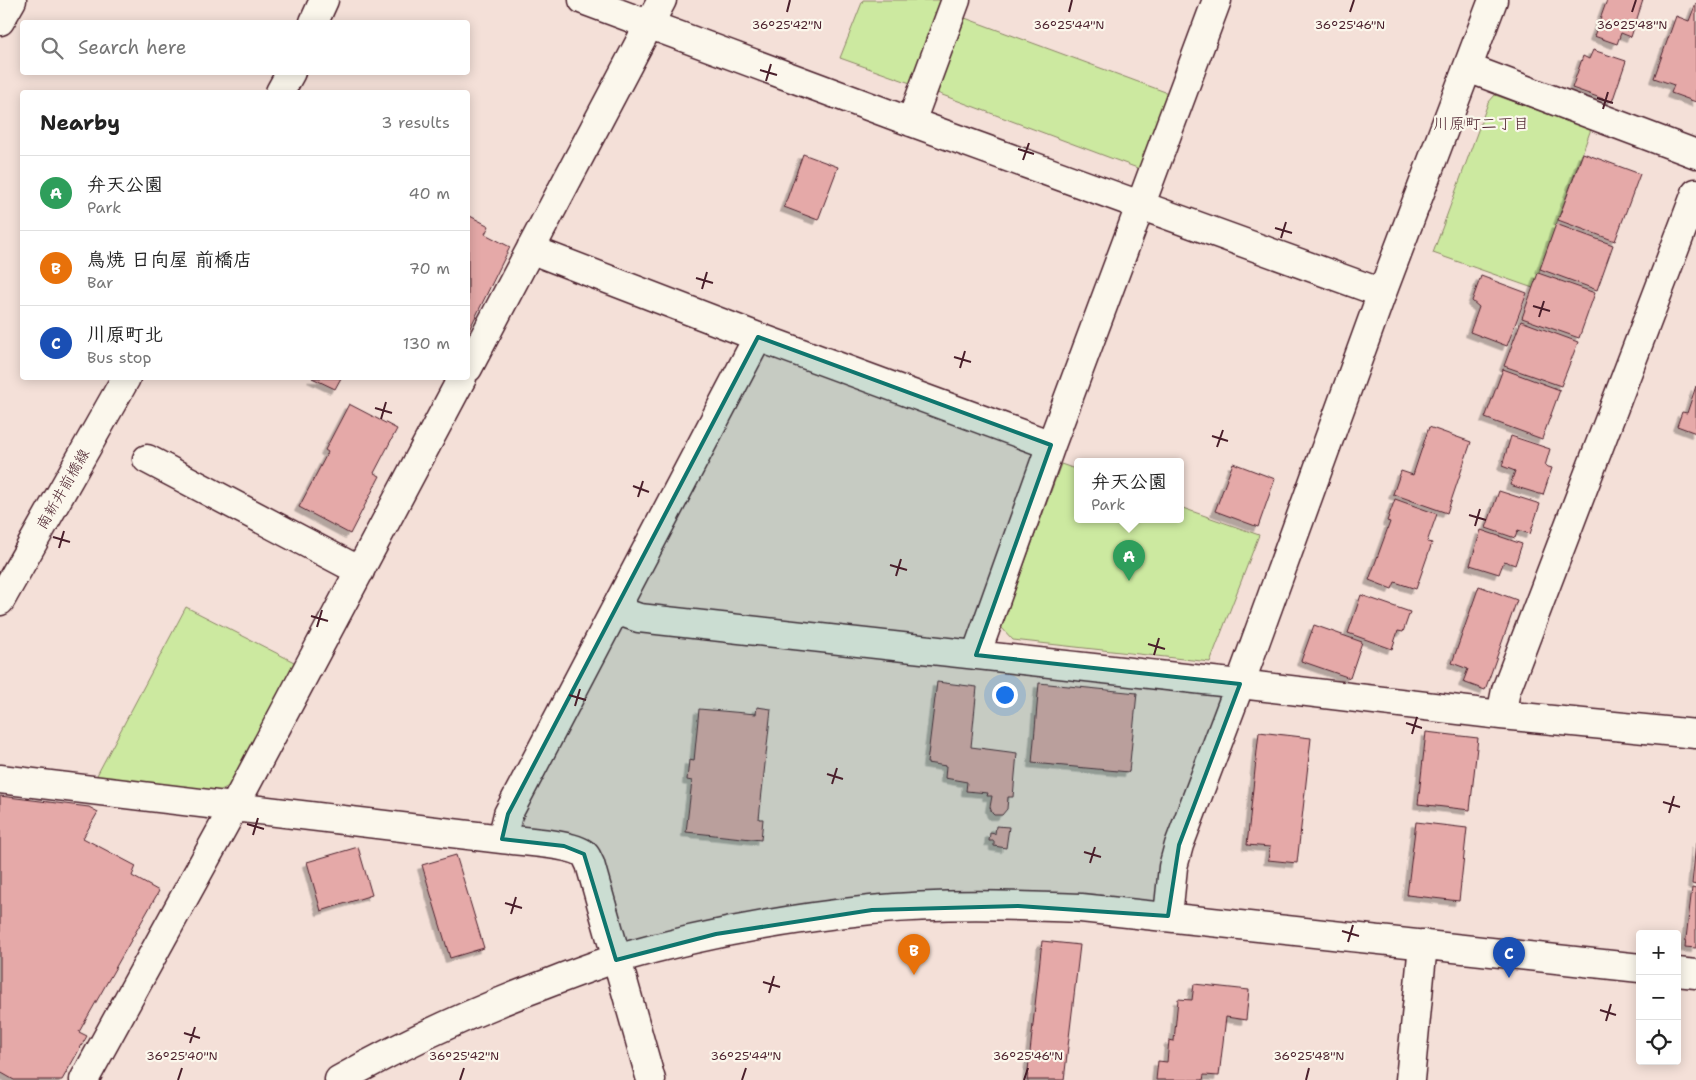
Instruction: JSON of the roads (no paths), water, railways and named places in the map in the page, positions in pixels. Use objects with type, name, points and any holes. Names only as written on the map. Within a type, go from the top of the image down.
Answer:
[{"type":"street","points":[[0,21],[12,0]]},
{"type":"street","points":[[315,20],[324,0]]},
{"type":"street","points":[[583,0],[911,122],[1382,293]]},
{"type":"street","points":[[470,364],[662,0]]},
{"type":"street","points":[[911,122],[956,0]]},
{"type":"street","points":[[976,655],[1051,445],[1217,0]]},
{"type":"street","points":[[1168,916],[1173,866],[1179,845],[1240,684],[1382,293],[1493,0]]},
{"type":"street","points":[[1468,68],[1696,154]]},
{"type":"street","points":[[281,90],[289,75]]},
{"type":"street","points":[[1501,715],[1506,690],[1696,193]]},
{"type":"street","points":[[531,248],[545,256],[758,337],[1051,445]]},
{"type":"street","points":[[502,839],[508,814],[758,337]]},
{"type":"street","name":"南新井前橋線","points":[[0,601],[125,380]]},
{"type":"street","points":[[84,1080],[234,808],[461,380]]},
{"type":"street","points":[[147,459],[360,571]]},
{"type":"street","points":[[616,610],[639,618],[1240,684],[1501,715],[1696,734]]},
{"type":"street","points":[[0,779],[564,846],[584,854],[590,864],[650,1080]]},
{"type":"street","points":[[339,1080],[376,1059],[472,1013],[546,984],[616,960],[716,934],[801,919],[872,910],[935,906],[1081,908],[1636,968]]},
{"type":"street","points":[[1410,1080],[1423,944]]},
{"type":"street","points":[[1681,972],[1696,974]]},
{"type":"place","name":"弁天公園","points":[[1129,581]]},
{"type":"place","name":"鳥焼 日向屋 前橋店","points":[[914,975]]},
{"type":"place","name":"川原町北","points":[[1509,978]]},
{"type":"district","name":"川原町二丁目","points":[[1481,123]]}]
